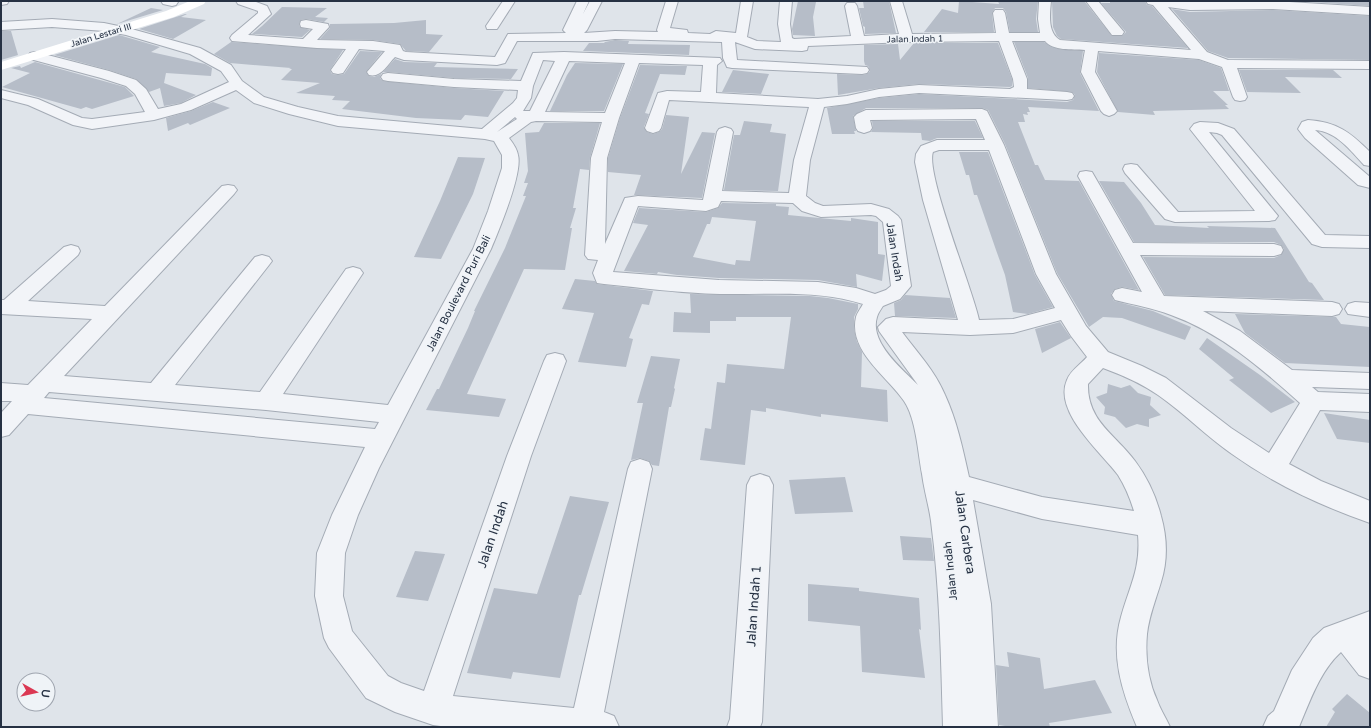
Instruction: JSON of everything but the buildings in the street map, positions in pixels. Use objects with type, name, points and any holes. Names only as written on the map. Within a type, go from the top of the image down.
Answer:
[{"type":"street","name":"Jalan Lestari III","points":[[1,66],[170,14],[200,1]]},
{"type":"street","points":[[242,1],[264,9],[265,14],[237,38],[356,44],[395,48]]},
{"type":"street","points":[[492,26],[509,1]]},
{"type":"street","points":[[583,1],[569,30],[581,30],[596,1]]},
{"type":"street","points":[[672,1],[663,30],[666,32],[733,36],[755,46],[852,44]]},
{"type":"street","points":[[742,35],[747,1]]},
{"type":"street","name":"Jalan Indah 1","points":[[786,1],[784,24],[786,40],[790,43],[852,44],[907,38],[1048,37]]},
{"type":"street","points":[[896,1],[907,38]]},
{"type":"street","points":[[1045,1],[1044,20],[1048,37],[1051,42],[1057,44],[1202,55]]},
{"type":"street","points":[[1092,1],[1117,32]]},
{"type":"street","points":[[1154,2],[1355,6],[1370,11]]},
{"type":"street","points":[[1154,2],[1202,55],[1210,59],[1228,64],[1370,66]]},
{"type":"street","points":[[851,6],[852,44],[871,95]]},
{"type":"street","points":[[999,13],[1005,38],[1020,79],[1021,87],[1019,91],[1010,93]]},
{"type":"street","points":[[1,26],[52,23],[104,27],[119,30],[195,51],[226,68],[237,84],[259,100],[294,111],[338,121],[493,136],[535,116],[564,56]]},
{"type":"street","points":[[306,24],[323,27],[308,42]]},
{"type":"street","points":[[395,48],[397,53],[404,56],[497,61],[501,59],[513,38],[630,35],[726,38],[730,43],[730,61],[732,64],[862,70]]},
{"type":"street","points":[[338,70],[356,44]]},
{"type":"street","points":[[1092,47],[1091,61],[1088,72],[1109,111]]},
{"type":"street","points":[[374,72],[395,48]]},
{"type":"street","points":[[35,56],[104,74],[131,83],[141,92],[154,115]]},
{"type":"street","points":[[493,136],[524,98],[526,86],[538,56],[634,58],[713,62],[708,96]]},
{"type":"street","points":[[595,255],[599,158],[611,118],[634,58]]},
{"type":"street","points":[[1228,64],[1240,97]]},
{"type":"street","points":[[388,77],[454,83],[526,86]]},
{"type":"street","points":[[1020,79],[1036,80]]},
{"type":"street","points":[[1,94],[34,102],[70,119],[87,124],[154,115],[186,107],[237,84]]},
{"type":"street","points":[[653,128],[663,96],[671,94],[818,103],[919,89],[1067,96]]},
{"type":"street","points":[[712,196],[797,198],[802,160],[818,103]]},
{"type":"street","points":[[511,114],[611,118]]},
{"type":"street","points":[[864,128],[862,117],[866,114],[980,114],[984,116],[1046,274],[1078,331],[1100,358],[1138,372],[1166,389],[1223,435],[1273,469],[1294,480],[1370,512]]},
{"type":"street","points":[[1370,162],[1343,136],[1332,128],[1318,124],[1308,124],[1306,129],[1311,135],[1364,181],[1370,183]]},
{"type":"street","points":[[1269,216],[1198,129],[1218,128],[1228,132],[1301,217],[1317,238],[1322,241],[1370,242]]},
{"type":"street","points":[[725,132],[720,159],[715,175],[712,203],[706,206],[638,201],[631,202],[603,273],[604,278],[717,286],[823,288],[858,294],[875,301]]},
{"type":"street","name":"Jalan Boulevard Puri Bali","points":[[493,136],[504,142],[510,155],[510,168],[495,217],[482,249],[381,439],[345,515],[331,553],[329,596],[339,638],[377,687],[395,697],[433,710],[594,726]]},
{"type":"street","points":[[970,328],[967,312],[932,200],[923,162],[924,154],[927,149],[937,145],[996,145]]},
{"type":"street","points":[[1132,168],[1171,215],[1175,217],[1301,217]]},
{"type":"street","points":[[1086,176],[1158,303]]},
{"type":"street","points":[[1,428],[228,190]]},
{"type":"street","name":"Jalan Indah","points":[[797,198],[804,206],[823,212],[866,209],[881,211],[888,215],[892,220],[901,286],[899,291],[892,296],[875,301],[866,317],[866,333],[871,346],[886,366],[912,394],[920,408],[928,437],[944,520],[953,597],[959,727]]},
{"type":"street","points":[[1127,249],[1274,250]]},
{"type":"street","points":[[5,307],[71,251]]},
{"type":"street","points":[[157,392],[262,261]]},
{"type":"street","points":[[266,401],[353,273]]},
{"type":"street","points":[[1122,295],[1158,303],[1191,315],[1231,336],[1286,378],[1313,401],[1370,403]]},
{"type":"street","points":[[1158,303],[1332,309]]},
{"type":"street","points":[[5,307],[110,314]]},
{"type":"street","points":[[958,485],[948,438],[934,395],[925,378],[890,331],[889,327],[893,324],[970,328],[1013,326],[1068,311]]},
{"type":"street","points":[[1100,358],[1077,381],[1076,399],[1084,417],[1100,438],[1123,463],[1136,483],[1145,504],[1150,525],[1153,553],[1149,576],[1134,623],[1132,652],[1134,682],[1146,714],[1154,727]]},
{"type":"street","name":"Jalan Indah","points":[[433,710],[514,470],[556,361]]},
{"type":"street","points":[[1286,378],[1370,381]]},
{"type":"street","points":[[1,392],[33,394],[381,439]]},
{"type":"street","points":[[33,394],[157,392],[266,401],[395,415]]},
{"type":"street","points":[[1273,469],[1313,401]]},
{"type":"street","points":[[594,726],[640,469]]},
{"type":"street","name":"Jalan Indah 1","points":[[743,727],[746,722],[760,485]]},
{"type":"street","name":"Jalan Carbera","points":[[982,727],[976,604],[958,485],[1042,508],[1150,525]]},
{"type":"street","points":[[1279,727],[1285,722],[1303,681],[1323,648],[1334,638],[1358,630],[1370,664]]}]
